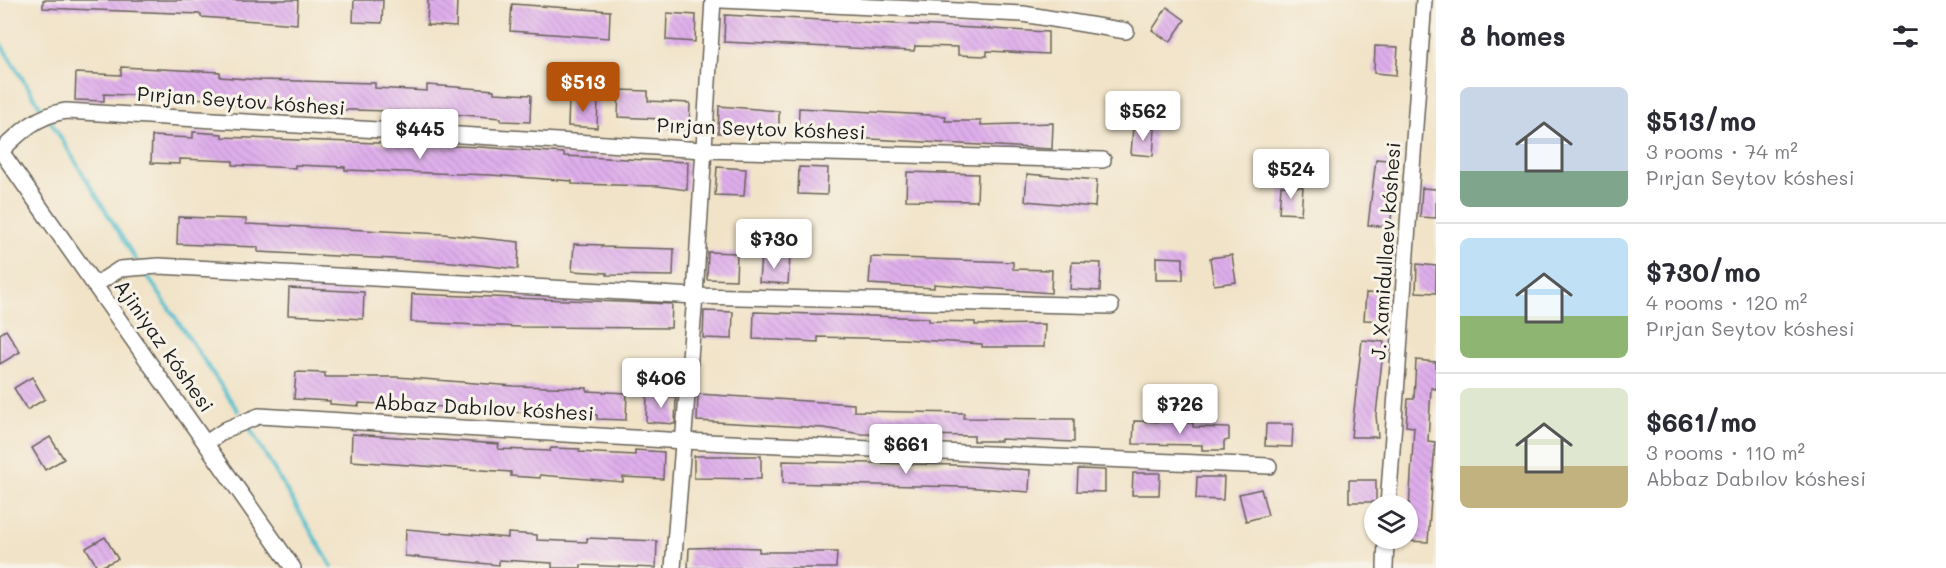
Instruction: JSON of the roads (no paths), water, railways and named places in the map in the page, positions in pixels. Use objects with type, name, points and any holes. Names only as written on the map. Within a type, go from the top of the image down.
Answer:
[{"type":"street","points":[[673,568],[684,441],[713,0]]},
{"type":"street","points":[[721,0],[1023,14],[1126,31]]},
{"type":"street","name":"J. Xamidullaev kóshesi","points":[[1389,495],[1424,0]]},
{"type":"street","name":"Pırjan Seytov kóshesi","points":[[0,150],[27,125],[54,113],[66,111],[704,150],[1103,160]]},
{"type":"street","name":"Ajiniyaz kóshesi","points":[[0,150],[293,568]]},
{"type":"street","points":[[95,285],[120,269],[159,266],[694,296],[1111,306]]},
{"type":"street","name":"Abbaz Dabılov kóshesi","points":[[206,443],[227,429],[259,416],[684,441],[1269,466]]},
{"type":"street","points":[[1385,568],[1386,549]]},
{"type":"waterway","points":[[0,43],[41,108]]},
{"type":"waterway","points":[[51,122],[136,260]]},
{"type":"waterway","points":[[146,274],[238,411]]},
{"type":"waterway","points":[[249,427],[332,567]]}]
